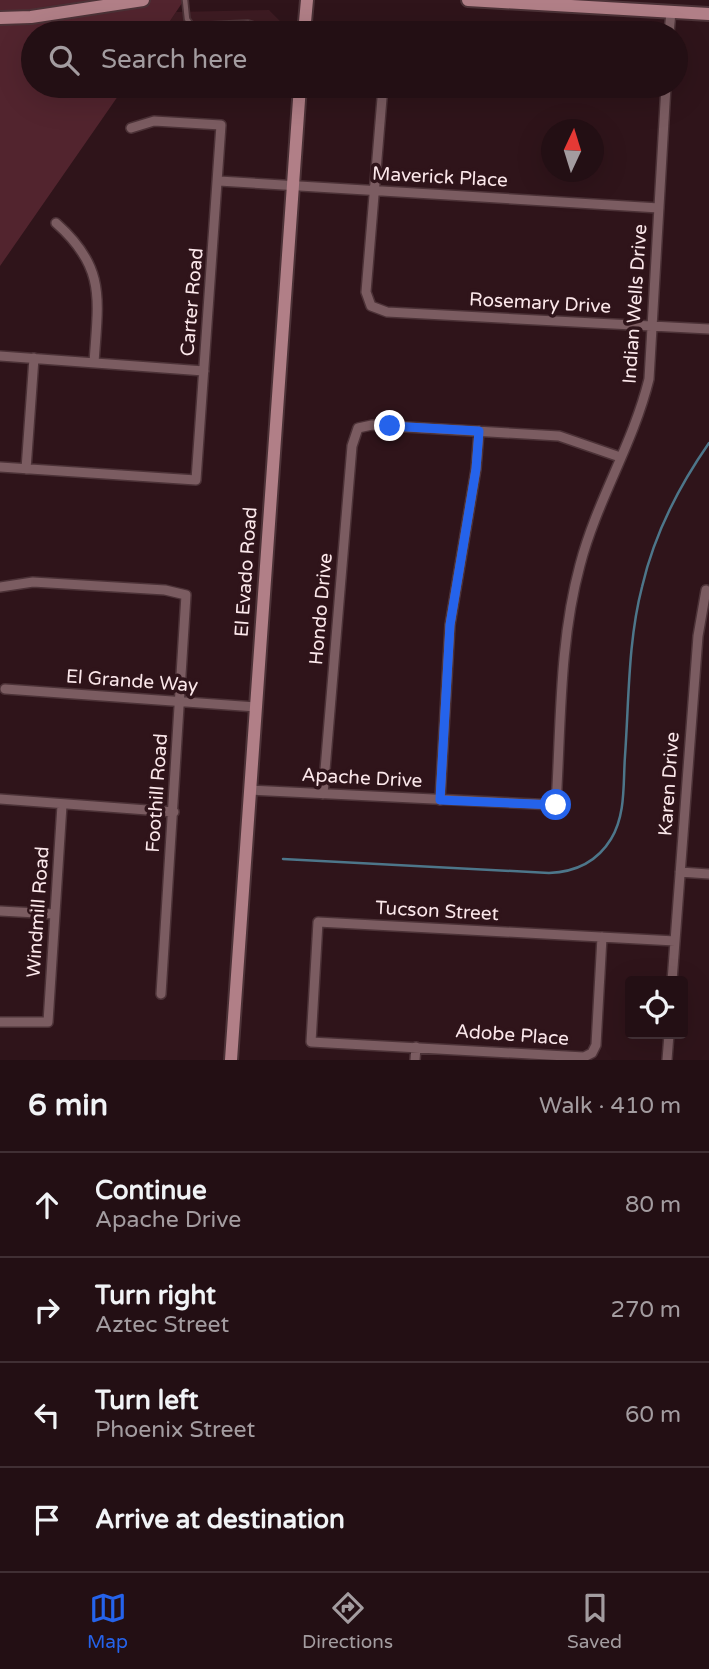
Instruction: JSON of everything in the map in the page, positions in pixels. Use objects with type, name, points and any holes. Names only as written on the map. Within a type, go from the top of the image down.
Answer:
[{"type":"main road","points":[[0,18],[32,17],[143,0]]},
{"type":"main road","points":[[305,21],[307,0]]},
{"type":"main road","points":[[467,0],[709,14]]},
{"type":"main road","name":"El Evado Road","points":[[231,1060],[299,98]]},
{"type":"street","points":[[670,21],[671,12]]},
{"type":"street","points":[[372,191],[382,98]]},
{"type":"street","name":"Indian Wells Drive","points":[[556,805],[568,618],[598,507],[643,405],[649,379],[665,98]]},
{"type":"street","name":"Carter Road","points":[[26,469],[196,480],[221,125],[154,121],[131,128]]},
{"type":"street","name":"Maverick Place","points":[[219,181],[659,208]]},
{"type":"street","name":"Rosemary Drive","points":[[372,191],[366,292],[371,306],[387,312],[709,329]]},
{"type":"street","points":[[56,223],[76,241],[93,270],[98,308],[94,363]]},
{"type":"street","points":[[0,356],[204,371]]},
{"type":"street","points":[[0,467],[26,469],[34,358]]},
{"type":"street","name":"Hondo Drive","points":[[323,794],[352,446],[358,428],[372,425],[479,431]]},
{"type":"street","points":[[440,800],[450,625],[476,469],[479,431],[559,436],[620,457]]},
{"type":"street","name":"Foothill Road","points":[[0,587],[33,582],[165,590],[186,595],[161,994]]},
{"type":"street","name":"Karen Drive","points":[[672,976],[698,636],[706,590]]},
{"type":"street","name":"El Grande Way","points":[[5,689],[256,708]]},
{"type":"street","name":"Apache Drive","points":[[251,790],[556,805]]},
{"type":"street","points":[[0,799],[174,812]]},
{"type":"street","name":"Windmill Road","points":[[0,1022],[48,1022],[62,805]]},
{"type":"street","points":[[680,872],[709,874]]},
{"type":"street","points":[[0,911],[55,914]]},
{"type":"street","name":"Tucson Street","points":[[311,1042],[318,922],[675,940]]},
{"type":"street","name":"Adobe Place","points":[[311,1042],[573,1056],[592,1053],[596,1045],[602,937]]},
{"type":"street","points":[[667,1060],[669,1039]]},
{"type":"street","points":[[415,1060],[416,1047]]},
{"type":"lane","points":[[185,0],[188,21]]},
{"type":"shaded area","points":[[0,0],[184,0],[170,21],[21,21],[21,98],[117,98],[0,266]]},
{"type":"shaded area","points":[[269,10],[280,21],[170,21],[176,12]]},
{"type":"waterway","points":[[283,859],[549,873],[576,868],[599,854],[616,830],[621,809],[632,649],[637,607],[647,568],[669,512],[709,443]]},
{"type":"route","points":[[390,426],[479,431],[476,469],[450,625],[440,800],[556,805]]}]
